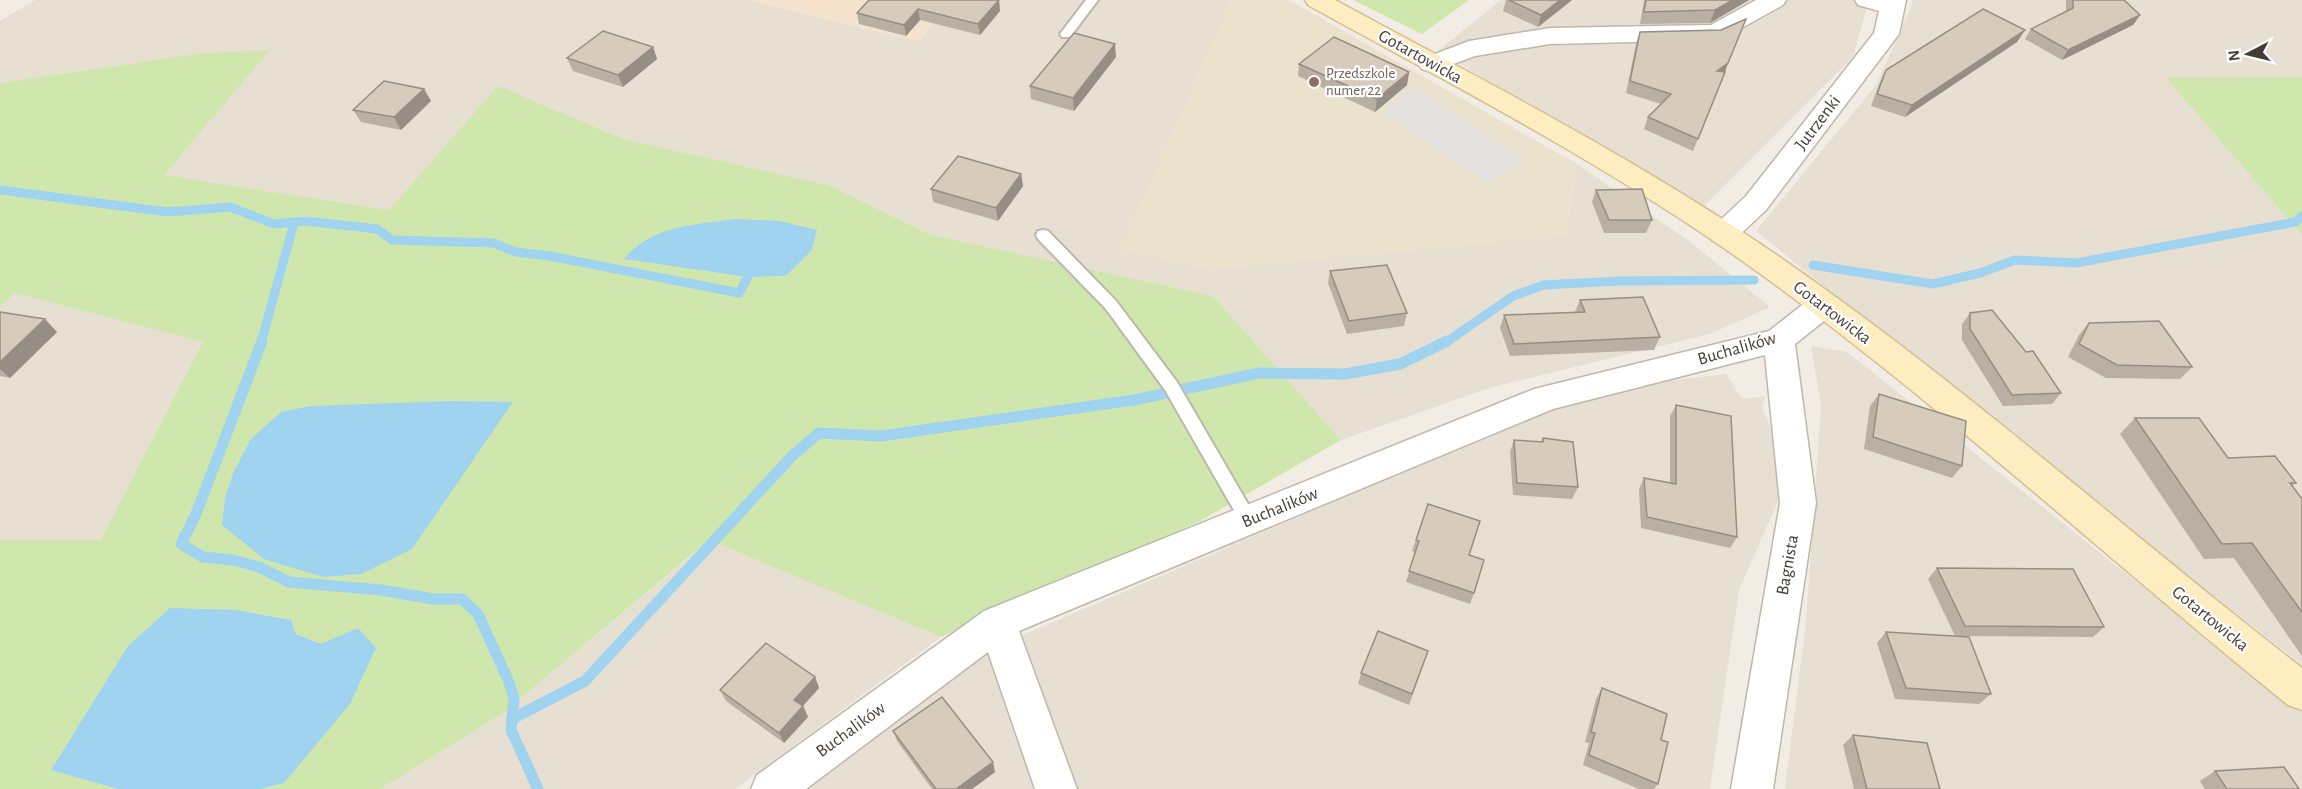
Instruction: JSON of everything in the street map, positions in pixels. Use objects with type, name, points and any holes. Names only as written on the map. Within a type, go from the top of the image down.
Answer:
[{"type":"street","name":"Gotartowicka","points":[[1317,0],[1632,176],[1723,234],[1823,305],[2015,456],[2194,607],[2302,692]]},
{"type":"street","points":[[1431,64],[1469,49],[1550,36],[1716,32],[1774,0]]},
{"type":"street","name":"Jutrzenki","points":[[1723,234],[1756,203],[1886,34],[1885,2]]},
{"type":"street","name":"Buchalików","points":[[772,789],[997,623],[1546,398],[1779,340],[1823,305]]},
{"type":"street","name":"Bagnista","points":[[1752,789],[1798,503],[1779,340]]},
{"type":"street","points":[[997,623],[1056,789]]},
{"type":"lane","points":[[1066,34],[1092,0]]},
{"type":"lane","points":[[1043,235],[1111,305],[1175,392],[1249,521]]},
{"type":"shaded area","points":[[35,0],[747,0],[919,41],[953,0],[1232,0],[1121,250],[1565,236],[1577,164],[1689,241],[1770,307],[1710,334],[1492,387],[1341,440],[1213,296],[931,235],[828,185],[623,139],[498,87],[389,210],[164,175],[269,50],[202,53],[0,83],[0,21]]},
{"type":"shaded area","points":[[747,0],[953,0],[920,41]]},
{"type":"shaded area","name":"Przedszkole numer 22","points":[[1232,0],[1289,0],[1577,164],[1565,236],[1209,270],[1120,250]]},
{"type":"shaded area","points":[[1501,0],[1869,0],[1853,57],[1696,214],[1439,50]]},
{"type":"shaded area","points":[[1913,0],[2302,0],[2302,77],[2167,79],[2302,235],[2302,665],[1756,231],[1876,85]]},
{"type":"shaded area","points":[[1414,86],[1525,160],[1488,183],[1382,112]]},
{"type":"shaded area","points":[[15,293],[204,342],[101,541],[0,540],[0,307]]},
{"type":"shaded area","points":[[1811,346],[1847,352],[2302,713],[2302,789],[1785,789],[1806,622],[1821,405]]},
{"type":"shaded area","points":[[1726,374],[1742,399],[1765,396],[1762,407],[1773,433],[1778,501],[1739,590],[1710,789],[801,789],[995,647],[1566,402],[1675,380]]},
{"type":"shaded area","points":[[710,540],[941,637],[735,789],[380,789],[502,714]]},
{"type":"green space","points":[[1353,0],[1469,0],[1422,34]]},
{"type":"green space","points":[[270,50],[164,175],[389,210],[498,86],[623,139],[828,185],[931,235],[1213,296],[1341,440],[1200,521],[941,637],[709,540],[502,714],[380,789],[261,789],[284,783],[321,644],[296,634],[291,620],[237,610],[128,646],[52,770],[118,789],[0,789],[0,540],[101,540],[203,342],[15,293],[0,307],[0,83],[202,53]]},
{"type":"green space","points":[[2302,77],[2302,235],[2166,78]]},
{"type":"water","points":[[735,219],[779,221],[817,230],[811,251],[788,274],[783,276],[748,277],[624,259],[647,239],[661,233],[689,225]]},
{"type":"water","points":[[452,401],[513,402],[412,549],[361,574],[323,577],[264,559],[222,525],[225,498],[234,471],[251,439],[281,412],[311,406]]},
{"type":"water","points":[[170,608],[237,610],[291,620],[296,634],[321,644],[358,628],[376,648],[350,704],[284,783],[261,789],[118,789],[51,770],[128,646]]},
{"type":"building","points":[[869,0],[999,0],[978,24],[918,9],[904,25],[857,13]]},
{"type":"building","points":[[1509,0],[1560,0],[1541,15]]},
{"type":"building","points":[[1646,0],[1733,0],[1715,10],[1644,12]]},
{"type":"building","points":[[2073,0],[2124,0],[2140,15],[2068,50],[2031,29],[2073,8]]},
{"type":"building","points":[[1983,9],[2025,30],[1912,105],[1877,94],[1886,70]]},
{"type":"building","points":[[1746,19],[1728,63],[1717,71],[1725,72],[1698,139],[1648,117],[1671,94],[1630,81],[1640,32],[1721,30]]},
{"type":"building","points":[[603,31],[653,47],[618,75],[567,58]]},
{"type":"building","points":[[1074,33],[1115,44],[1073,98],[1030,86]]},
{"type":"building","points":[[1334,37],[1409,72],[1377,99],[1299,64]]},
{"type":"building","points":[[384,81],[424,89],[394,117],[353,110]]},
{"type":"building","points":[[958,156],[1021,174],[996,208],[931,189]]},
{"type":"building","points":[[1642,189],[1652,220],[1609,220],[1596,190]]},
{"type":"building","points":[[1387,265],[1407,313],[1349,321],[1330,271]]},
{"type":"building","points":[[1643,297],[1660,337],[1514,344],[1504,315],[1585,312],[1580,300]]},
{"type":"building","points":[[1992,310],[2026,352],[2033,351],[2061,393],[2012,395],[1970,329],[1970,313]]},
{"type":"building","points":[[0,312],[45,319],[0,362]]},
{"type":"building","points":[[2159,321],[2192,367],[2117,365],[2079,344],[2089,323]]},
{"type":"building","points":[[1879,394],[1966,421],[1962,466],[1873,437]]},
{"type":"building","points":[[1676,405],[1731,416],[1737,537],[1647,517],[1644,478],[1676,484]]},
{"type":"building","points":[[2135,418],[2199,418],[2228,458],[2275,456],[2296,483],[2290,483],[2302,499],[2302,612],[2252,543],[2222,544]]},
{"type":"building","points":[[1543,438],[1573,442],[1578,487],[1517,483],[1514,440],[1543,442]]},
{"type":"building","points":[[1428,504],[1480,521],[1469,555],[1484,560],[1474,593],[1409,571]]},
{"type":"building","points":[[1937,568],[2073,569],[2104,627],[1965,626]]},
{"type":"building","points":[[1378,631],[1428,651],[1412,694],[1361,673]]},
{"type":"building","points":[[1886,632],[1969,637],[1991,694],[1906,688]]},
{"type":"building","points":[[766,643],[815,677],[794,700],[803,706],[779,733],[720,690]]},
{"type":"building","points":[[1602,688],[1667,714],[1661,740],[1668,742],[1658,784],[1589,755],[1595,733],[1591,732]]},
{"type":"building","points":[[942,697],[993,762],[956,789],[936,789],[893,731]]},
{"type":"building","points":[[1853,735],[1927,743],[1940,789],[1867,789]]},
{"type":"building","points":[[2284,767],[2299,789],[2227,789],[2215,771]]},
{"type":"waterway","points":[[0,190],[167,212],[230,207],[274,224],[305,221],[377,229],[392,240],[494,243],[515,252],[550,256],[739,293],[748,277]]},
{"type":"waterway","points":[[1813,265],[1933,284],[1980,273],[2015,260],[2076,263],[2295,222],[2302,216]]},
{"type":"waterway","points":[[261,343],[294,223]]},
{"type":"waterway","points":[[1445,343],[1513,296],[1544,285],[1619,281],[1754,280]]},
{"type":"waterway","points":[[262,341],[196,514],[181,544],[203,557],[233,560],[259,567],[289,582],[381,590],[433,599],[462,599],[478,614],[509,682],[514,699],[512,719]]},
{"type":"waterway","points":[[512,719],[585,681],[792,456],[819,433],[881,436],[1134,400],[1259,373],[1345,374],[1400,364],[1447,341]]},
{"type":"waterway","points":[[512,719],[511,730],[538,789]]},
{"type":"place","name":"Przedszkole numer 22","points":[[1314,82]]}]
